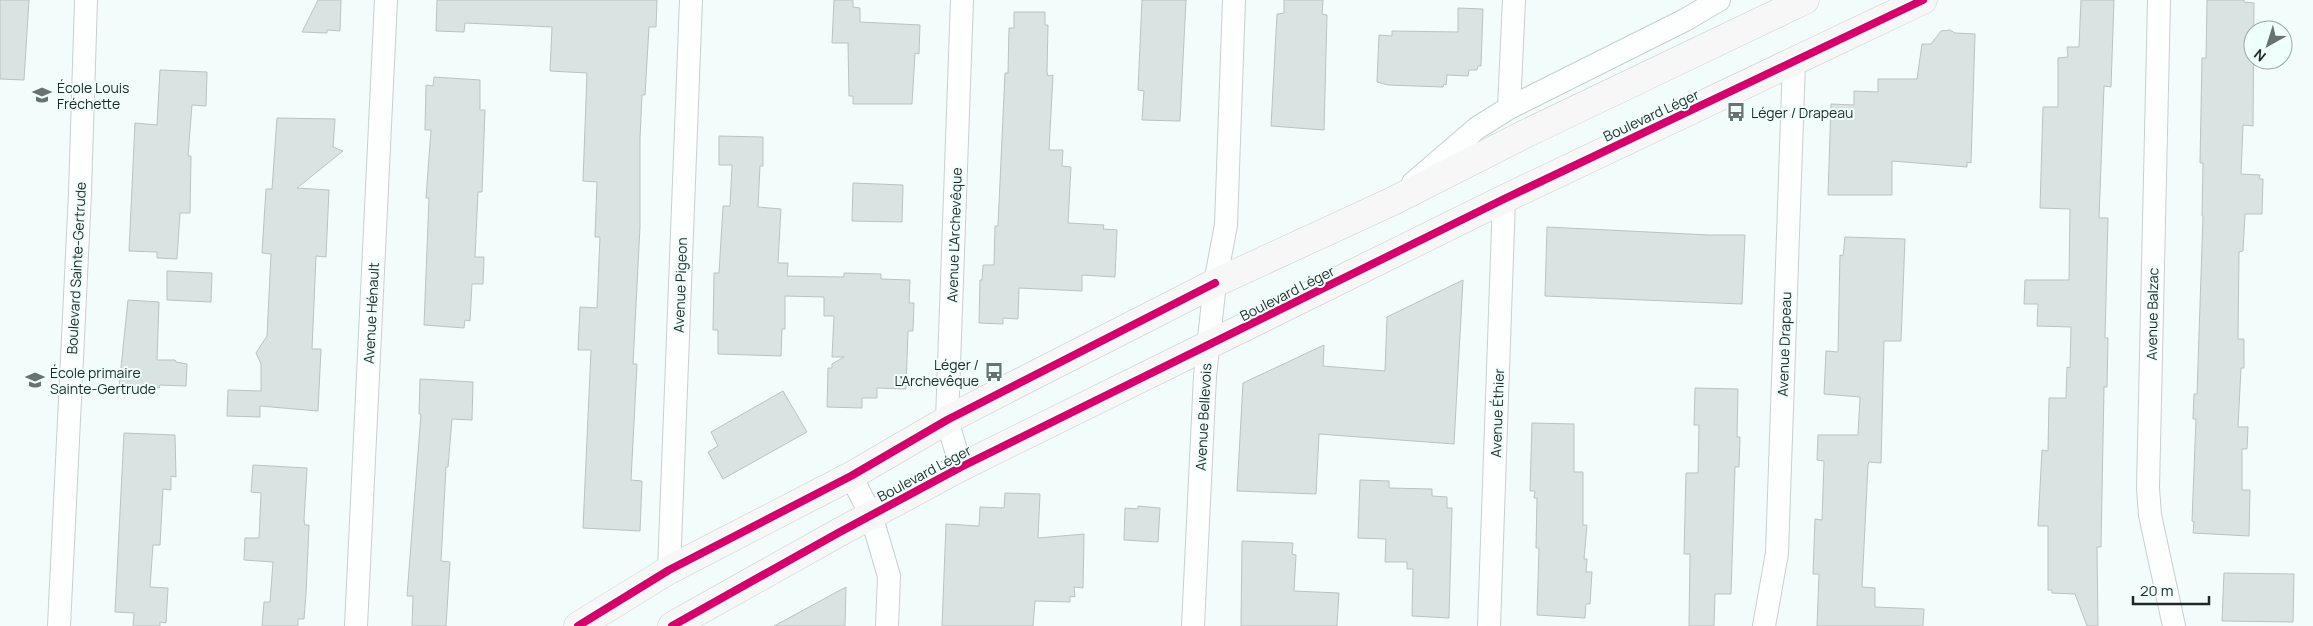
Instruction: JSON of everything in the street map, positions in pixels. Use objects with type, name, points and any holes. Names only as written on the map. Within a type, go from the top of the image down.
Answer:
[{"type":"main road","points":[[578,626],[669,570],[851,476],[947,420],[1215,283],[1394,201],[1527,133],[1805,0]]},
{"type":"main road","name":"Boulevard Léger","points":[[672,626],[961,467],[1504,199],[1923,0]]},
{"type":"street","name":"Boulevard Sainte-Gertrude","points":[[59,626],[80,194],[86,0]]},
{"type":"street","name":"Avenue Hénault","points":[[356,626],[386,0]]},
{"type":"street","name":"Avenue Pigeon","points":[[669,570],[691,0]]},
{"type":"street","name":"Avenue L'Archevêque","points":[[961,467],[947,420],[962,0]]},
{"type":"street","name":"Avenue Bellevois","points":[[1193,626],[1207,347],[1215,283],[1226,225],[1234,0]]},
{"type":"street","points":[[1509,108],[1514,0]]},
{"type":"street","points":[[1394,201],[1477,128],[1509,108],[1685,20],[1719,0]]},
{"type":"street","name":"Avenue Balzac","points":[[2159,0],[2148,488],[2150,516],[2174,626]]},
{"type":"street","name":"Avenue Drapeau","points":[[1764,626],[1777,553],[1794,61]]},
{"type":"street","name":"Avenue Éthier","points":[[1489,626],[1504,199]]},
{"type":"street","points":[[851,476],[871,515],[889,576],[887,626]]},
{"type":"building","points":[[0,0],[29,0],[24,80],[0,79]]},
{"type":"building","points":[[318,0],[341,0],[340,31],[327,30],[327,33],[302,32]]},
{"type":"building","points":[[437,0],[657,0],[656,27],[649,27],[645,95],[642,95],[640,138],[640,227],[633,364],[637,364],[631,480],[642,481],[640,531],[583,528],[591,350],[578,350],[580,307],[597,308],[600,237],[595,237],[597,182],[583,181],[587,73],[550,71],[552,27],[465,23],[464,32],[436,31]]},
{"type":"building","points":[[834,0],[853,0],[853,7],[860,8],[860,22],[920,25],[919,54],[915,53],[912,104],[853,104],[853,96],[849,96],[848,43],[832,43]]},
{"type":"building","points":[[1142,0],[1186,0],[1180,121],[1142,120],[1144,91],[1138,90]]},
{"type":"building","points":[[1284,0],[1323,0],[1322,14],[1327,15],[1324,130],[1271,126],[1277,14],[1284,13]]},
{"type":"building","points":[[2081,0],[2114,0],[2111,87],[2104,86],[2099,218],[2108,218],[2105,338],[2108,338],[2107,387],[2104,387],[2101,547],[2097,547],[2098,626],[2087,626],[2075,594],[2052,593],[2052,590],[2048,590],[2048,526],[2038,526],[2042,450],[2048,451],[2049,398],[2066,398],[2067,367],[2070,368],[2071,327],[2037,326],[2038,304],[2024,304],[2025,280],[2069,280],[2070,209],[2040,208],[2043,107],[2058,107],[2058,58],[2068,57],[2067,47],[2079,47]]},
{"type":"building","points":[[2207,0],[2244,0],[2244,2],[2254,3],[2254,20],[2243,20],[2243,70],[2253,70],[2253,126],[2243,125],[2241,174],[2260,175],[2259,179],[2263,179],[2262,214],[2245,214],[2243,251],[2239,252],[2238,339],[2244,339],[2244,368],[2241,368],[2238,427],[2248,427],[2247,449],[2242,449],[2242,490],[2250,490],[2249,536],[2193,533],[2196,419],[2193,419],[2194,394],[2197,394],[2203,216],[2203,163],[2200,163],[2202,58],[2206,58]]},
{"type":"building","points":[[1458,8],[1483,9],[1481,66],[1478,66],[1477,70],[1469,70],[1468,76],[1447,75],[1446,85],[1444,84],[1443,87],[1388,85],[1377,82],[1379,35],[1392,36],[1392,31],[1458,32]]},
{"type":"building","points":[[1014,12],[1045,12],[1045,25],[1048,25],[1047,72],[1048,76],[1053,75],[1049,150],[1063,150],[1062,166],[1071,167],[1068,223],[1104,225],[1103,229],[1117,230],[1115,277],[1082,275],[1082,291],[1019,288],[1018,319],[1003,318],[1003,324],[979,323],[980,280],[982,280],[983,265],[994,265],[995,226],[998,226],[1005,73],[1008,73],[1009,28],[1014,28]]},
{"type":"building","points":[[1950,30],[1955,33],[1975,34],[1971,163],[1967,162],[1967,167],[1892,161],[1892,195],[1828,195],[1831,104],[1854,105],[1854,91],[1878,92],[1878,79],[1917,79],[1922,44],[1931,44],[1941,31]]},
{"type":"building","points":[[160,70],[207,72],[206,106],[192,105],[188,156],[191,156],[190,213],[180,213],[177,259],[157,258],[157,252],[129,251],[135,123],[157,125]]},
{"type":"building","points":[[434,77],[480,80],[480,110],[485,110],[482,192],[478,192],[475,257],[484,257],[483,284],[472,284],[470,321],[465,320],[464,328],[424,325],[429,198],[426,198],[431,130],[425,130],[426,85],[433,86]]},
{"type":"building","points":[[277,118],[335,119],[333,147],[343,151],[297,188],[329,190],[326,257],[316,256],[312,349],[321,349],[318,411],[260,406],[260,417],[227,416],[228,390],[261,391],[261,364],[256,353],[267,336],[271,254],[262,253],[266,189],[272,189]]},
{"type":"building","points":[[719,136],[763,137],[763,166],[760,166],[758,207],[781,209],[778,263],[788,263],[787,276],[844,277],[844,273],[881,274],[881,279],[910,280],[909,303],[914,303],[913,331],[908,331],[906,389],[877,388],[877,398],[862,398],[862,408],[827,407],[828,368],[832,368],[832,364],[844,357],[832,357],[834,316],[824,316],[824,297],[785,296],[785,329],[782,329],[781,356],[718,354],[718,330],[713,330],[714,273],[719,273],[723,206],[730,206],[732,165],[719,165]]},
{"type":"building","points":[[853,183],[903,185],[902,222],[852,221]]},
{"type":"building","points":[[1547,227],[1745,235],[1742,304],[1545,296]]},
{"type":"building","points":[[1845,237],[1905,239],[1901,341],[1884,341],[1881,463],[1869,462],[1868,465],[1862,587],[1875,588],[1875,607],[1924,609],[1923,626],[1817,626],[1819,574],[1813,574],[1815,519],[1822,520],[1824,461],[1817,460],[1818,435],[1858,435],[1860,397],[1824,394],[1826,351],[1838,352],[1840,255],[1843,256]]},
{"type":"building","points":[[167,271],[212,273],[211,302],[167,300]]},
{"type":"building","points":[[1463,280],[1454,444],[1319,434],[1316,494],[1237,491],[1243,383],[1324,345],[1323,366],[1385,371],[1387,317]]},
{"type":"building","points":[[128,300],[159,302],[157,360],[175,360],[176,362],[187,364],[186,386],[160,385],[159,388],[119,387]]},
{"type":"building","points":[[420,379],[473,382],[472,420],[452,419],[448,467],[446,467],[441,561],[450,562],[446,626],[412,626],[413,596],[407,596],[421,414],[419,414]]},
{"type":"building","points":[[1695,388],[1738,389],[1737,437],[1740,437],[1739,467],[1735,467],[1731,594],[1715,594],[1714,626],[1689,626],[1690,554],[1684,554],[1686,473],[1698,473],[1699,425],[1694,425]]},
{"type":"building","points":[[783,391],[807,432],[723,479],[708,452],[718,446],[711,432]]},
{"type":"building","points":[[1532,423],[1574,424],[1574,472],[1583,472],[1583,525],[1587,525],[1584,559],[1587,559],[1586,572],[1592,572],[1590,604],[1586,604],[1585,618],[1537,615],[1539,548],[1536,548],[1537,498],[1534,498],[1535,491],[1530,491]]},
{"type":"building","points":[[124,433],[175,435],[176,477],[171,476],[171,490],[163,489],[160,545],[153,545],[150,587],[168,588],[166,623],[160,622],[160,626],[133,626],[134,613],[115,612]]},
{"type":"building","points":[[253,465],[307,468],[304,520],[305,525],[309,525],[306,594],[304,619],[298,619],[298,626],[262,626],[264,602],[270,602],[273,562],[244,560],[245,538],[259,538],[261,493],[251,492]]},
{"type":"building","points":[[1360,480],[1389,481],[1389,488],[1432,489],[1432,496],[1447,497],[1447,508],[1452,508],[1449,618],[1412,616],[1413,569],[1407,569],[1407,562],[1385,562],[1386,539],[1358,538]]},
{"type":"building","points":[[1005,493],[1040,494],[1038,538],[1084,534],[1083,588],[1074,587],[1075,597],[1070,596],[1070,602],[1035,601],[1033,626],[942,626],[946,524],[979,526],[980,507],[1004,508]]},
{"type":"building","points":[[1138,506],[1160,508],[1158,542],[1124,540],[1125,508],[1138,509]]},
{"type":"building","points":[[1242,541],[1293,543],[1292,554],[1296,555],[1294,591],[1339,593],[1337,626],[1241,626]]},
{"type":"building","points":[[2224,573],[2294,574],[2293,622],[2222,621]]},
{"type":"building","points":[[846,587],[845,626],[774,626]]},
{"type":"cycle path","points":[[672,626],[961,467],[1504,199],[1923,0]]},
{"type":"cycle path","points":[[578,626],[669,570],[851,476],[947,420],[1215,283]]},
{"type":"place","name":"École Louis Fréchette","points":[[42,95]]},
{"type":"place","name":"Léger / Drapeau","points":[[1736,112]]},
{"type":"place","name":"Léger / L'Archevêque","points":[[994,372]]},
{"type":"place","name":"École primaire Sainte-Gertrude","points":[[35,380]]}]
